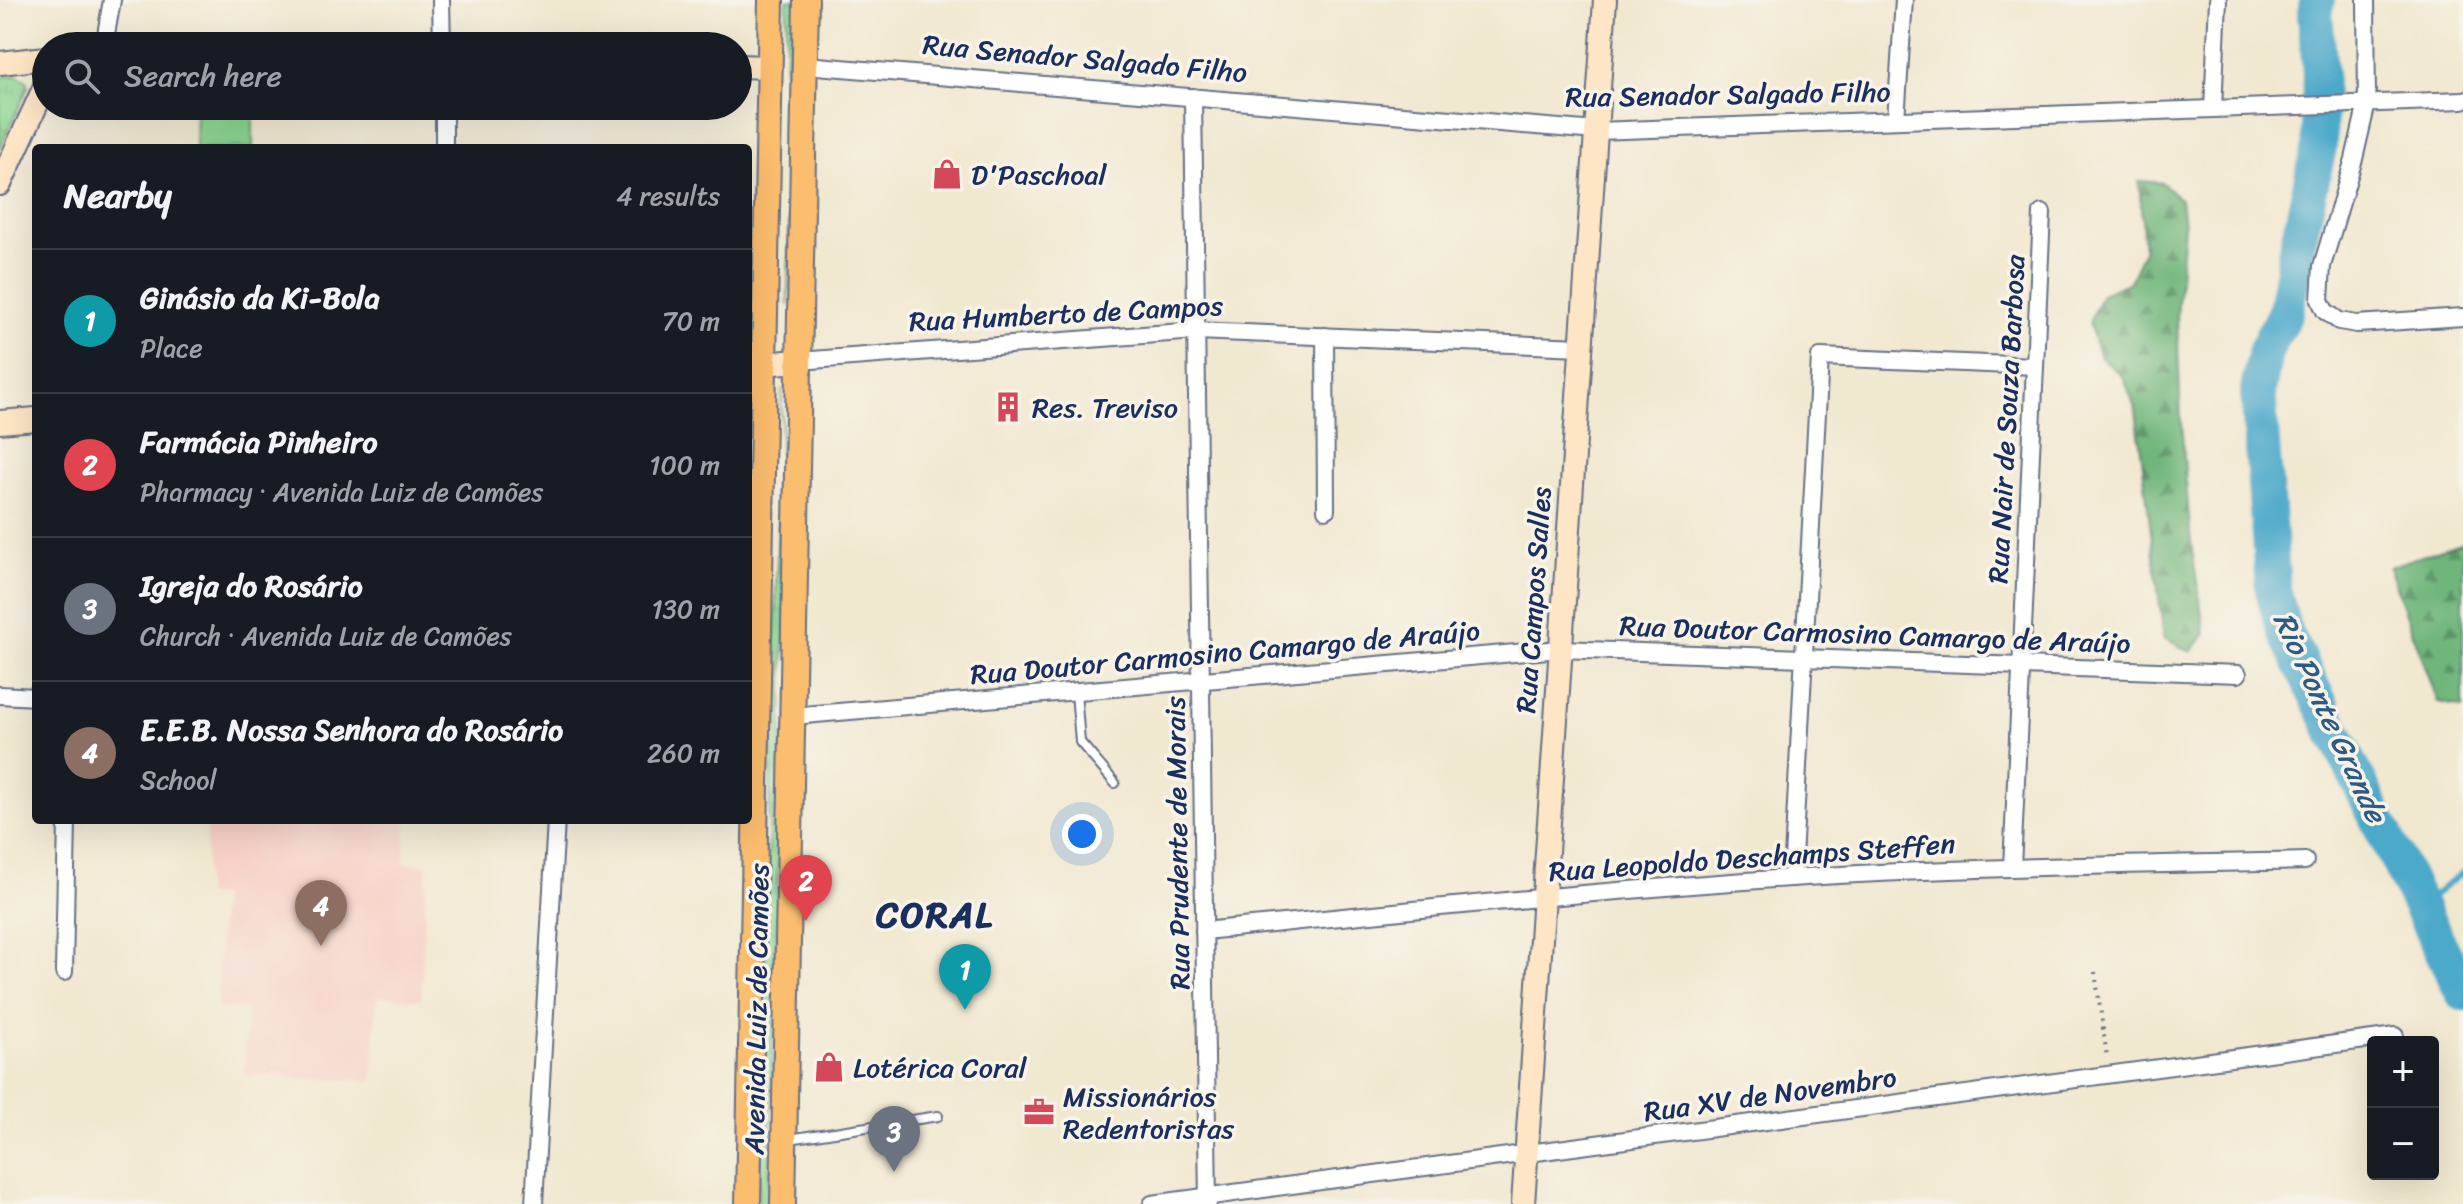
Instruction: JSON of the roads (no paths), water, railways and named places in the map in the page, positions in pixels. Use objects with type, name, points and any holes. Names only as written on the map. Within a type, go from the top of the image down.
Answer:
[{"type":"main road","name":"Avenida Luiz de Camões","points":[[752,813],[756,365],[771,0]]},
{"type":"main road","name":"Avenida Luiz de Camões","points":[[783,1204],[806,0]]},
{"type":"main road","name":"Rua Campos Salles","points":[[1523,1204],[1605,0]]},
{"type":"main road","points":[[0,63],[32,60]]},
{"type":"main road","points":[[752,66],[770,67]]},
{"type":"main road","points":[[0,184],[32,114]]},
{"type":"main road","name":"Rua Humberto de Campos","points":[[756,365],[799,361]]},
{"type":"main road","points":[[0,422],[32,419]]},
{"type":"main road","name":"Avenida Luiz de Camões","points":[[748,1204],[752,824]]},
{"type":"street","points":[[106,32],[112,0]]},
{"type":"street","points":[[441,0],[442,32]]},
{"type":"street","points":[[1896,120],[1904,0]]},
{"type":"street","points":[[2213,109],[2218,0]]},
{"type":"street","points":[[2366,0],[2367,103],[2322,266],[2320,300],[2325,311],[2339,321],[2357,324],[2463,317]]},
{"type":"street","name":"Rua Senador Salgado Filho","points":[[805,65],[1596,131],[2463,100]]},
{"type":"street","name":"Rua Prudente de Morais","points":[[1193,97],[1208,1200]]},
{"type":"street","points":[[444,120],[444,144]]},
{"type":"street","name":"Rua Nair de Souza Barbosa","points":[[2012,868],[2042,213]]},
{"type":"street","name":"Rua Humberto de Campos","points":[[799,361],[1196,331],[1581,347]]},
{"type":"street","points":[[1325,336],[1326,510]]},
{"type":"street","points":[[1792,878],[1820,357],[2035,366]]},
{"type":"street","name":"Rua Doutor Carmosino Camargo de Araújo","points":[[793,716],[1560,649],[2238,674]]},
{"type":"street","points":[[0,695],[32,697]]},
{"type":"street","points":[[64,972],[67,824]]},
{"type":"street","points":[[534,1204],[556,824]]},
{"type":"street","name":"Rua Leopoldo Deschamps Steffen","points":[[1204,931],[1544,896],[1792,878],[2012,868],[2305,861]]},
{"type":"street","name":"Rua XV de Novembro","points":[[1152,1204],[1208,1200],[2367,1040]]},
{"type":"lane","points":[[1076,691],[1080,742],[1115,783]]},
{"type":"lane","points":[[784,1139],[938,1116]]},
{"type":"waterway","name":"Rio Ponte Grande","points":[[2317,0],[2319,147],[2286,310],[2265,352],[2258,391],[2273,589],[2283,628],[2463,993]]},
{"type":"waterway","points":[[2423,912],[2431,898],[2463,872]]},
{"type":"place","name":"D'Paschoal","points":[[947,174]]},
{"type":"place","name":"Res. Treviso","points":[[1008,407]]},
{"type":"place","name":"Farmácia Pinheiro","points":[[806,921]]},
{"type":"place","name":"E.E.B. Nossa Senhora do Rosário","points":[[321,946]]},
{"type":"place","name":"Ginásio da Ki-Bola","points":[[965,1010]]},
{"type":"place","name":"Lotérica Coral","points":[[829,1067]]},
{"type":"place","name":"Missionários Redentoristas","points":[[1039,1112]]},
{"type":"place","name":"Igreja do Rosário","points":[[894,1172]]},
{"type":"district","name":"CORAL","points":[[935,914]]}]
